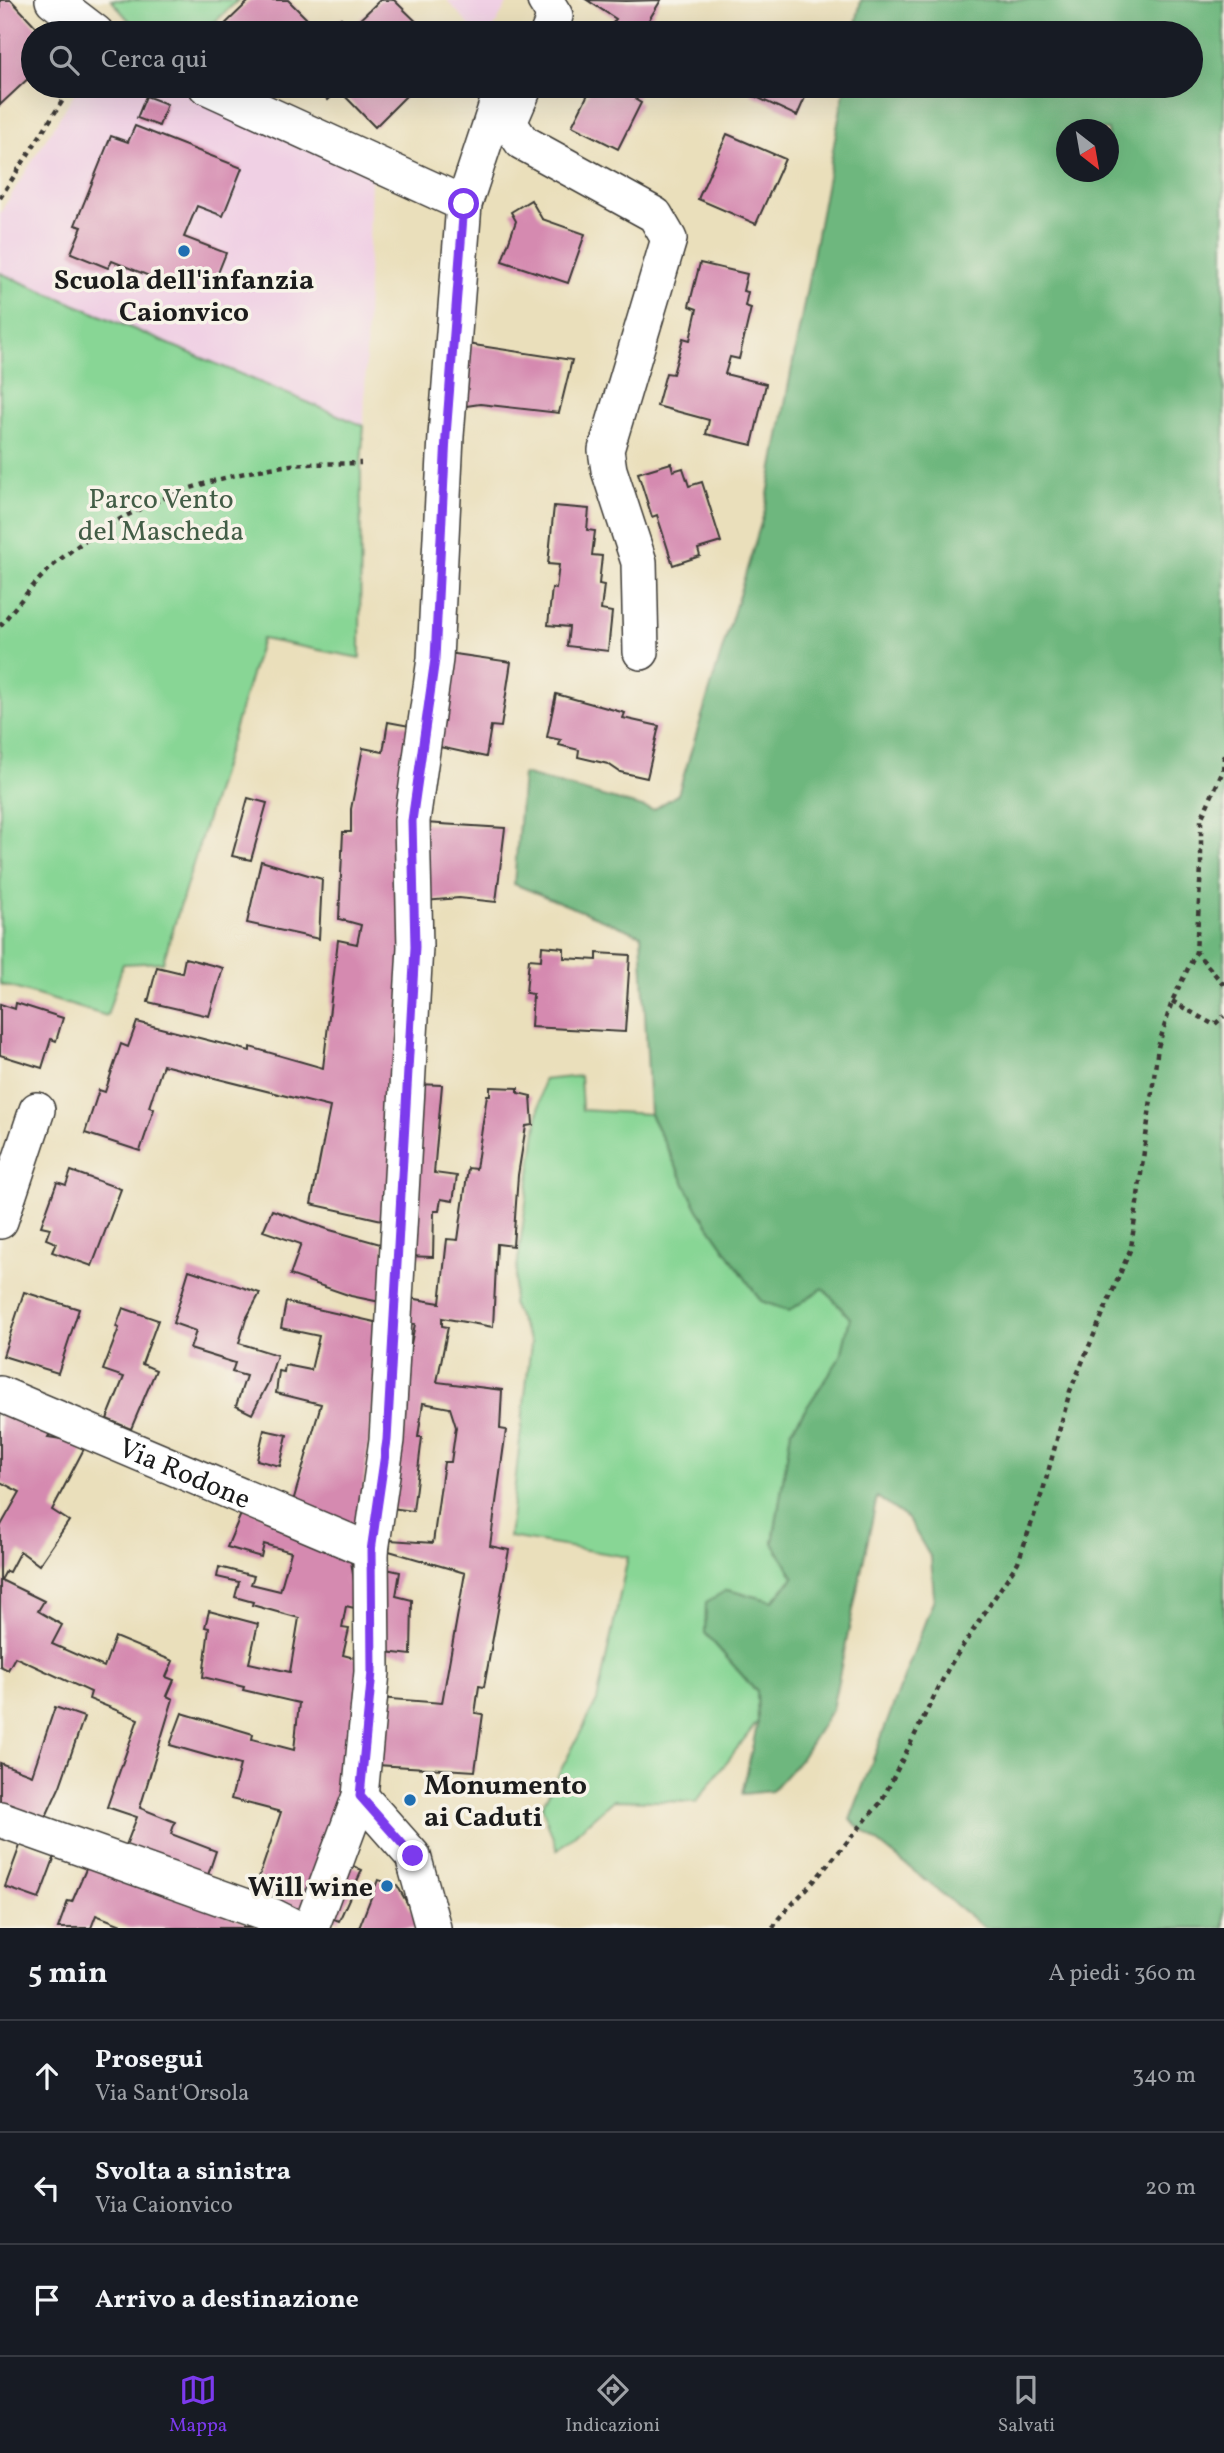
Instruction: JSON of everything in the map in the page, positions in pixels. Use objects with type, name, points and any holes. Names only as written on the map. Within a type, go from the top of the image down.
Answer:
[{"type":"street","points":[[53,0],[80,21]]},
{"type":"street","points":[[532,21],[543,0],[555,16],[553,21]]},
{"type":"street","points":[[232,98],[464,204]]},
{"type":"street","points":[[311,1928],[360,1796],[372,1672],[371,1551],[387,1440],[415,947],[412,821],[435,659],[446,436],[464,204],[499,98]]},
{"type":"street","points":[[520,98],[509,123],[522,142],[655,215],[669,239],[606,450],[609,470],[639,562],[641,652]]},
{"type":"street","points":[[0,1221],[37,1110]]},
{"type":"street","name":"Via Rodone","points":[[0,1394],[371,1551]]},
{"type":"street","points":[[360,1796],[413,1856],[433,1928]]},
{"type":"street","points":[[0,1819],[260,1912],[296,1928]]},
{"type":"path","points":[[0,198],[64,98]]},
{"type":"path","points":[[0,626],[31,587],[56,563],[88,539],[134,511],[234,474],[293,465],[360,463]]},
{"type":"path","points":[[773,1928],[881,1802],[949,1667],[1018,1562],[1044,1487],[1070,1391],[1131,1248],[1158,1047],[1172,1001],[1196,952],[1201,819],[1223,771],[1224,755]]},
{"type":"path","points":[[1196,952],[1224,985]]},
{"type":"path","points":[[1172,1001],[1214,1025],[1224,1016]]},
{"type":"shaded area","points":[[447,0],[509,0],[498,21],[465,21]]},
{"type":"shaded area","name":"Scuola dell'infanzia Caionvico","points":[[72,98],[200,98],[371,174],[364,426],[0,273],[0,213]]},
{"type":"green space","points":[[111,0],[238,0],[216,21],[129,21]]},
{"type":"green space","points":[[861,0],[1224,0],[1224,1928],[985,1928],[850,1820],[934,1598],[931,1558],[908,1519],[877,1497],[832,1709],[800,1760],[772,1791],[742,1794],[758,1721],[757,1692],[705,1633],[706,1602],[727,1590],[773,1601],[794,1577],[773,1543],[791,1431],[841,1356],[850,1318],[823,1288],[789,1311],[761,1301],[698,1210],[650,1114],[641,935],[514,884],[523,774],[653,810],[678,794],[765,510],[843,98],[1203,98],[1203,21],[857,21]]},
{"type":"green space","name":"Parco Vento del Mascheda","points":[[0,273],[364,426],[361,463],[360,658],[262,639],[163,962],[123,964],[107,1016],[0,984]]},
{"type":"green space","points":[[580,1076],[582,1110],[650,1114],[698,1210],[761,1301],[789,1311],[823,1287],[850,1318],[842,1356],[791,1431],[773,1543],[794,1577],[773,1601],[727,1590],[705,1633],[757,1692],[758,1721],[696,1802],[613,1800],[557,1850],[542,1806],[597,1701],[628,1557],[509,1537],[531,1343],[512,1304],[543,1080]]},
{"type":"building","points":[[0,0],[11,0],[31,21],[21,21],[21,85],[0,105]]},
{"type":"building","points":[[250,0],[288,0],[309,21],[228,21]]},
{"type":"building","points":[[380,0],[394,0],[416,21],[358,21]]},
{"type":"building","points":[[587,0],[661,0],[648,21],[614,21],[616,19]]},
{"type":"building","points":[[145,98],[167,104],[159,126],[137,118]]},
{"type":"building","points":[[347,98],[404,98],[375,127]]},
{"type":"building","points":[[586,98],[637,98],[636,100],[641,103],[618,149],[572,126]]},
{"type":"building","points":[[759,98],[805,98],[797,116]]},
{"type":"building","points":[[135,126],[242,168],[223,216],[197,206],[184,237],[226,253],[214,283],[196,276],[189,292],[112,261],[108,268],[71,253],[82,227],[75,225],[111,136],[128,142]]},
{"type":"building","points":[[727,134],[785,159],[756,224],[698,199]]},
{"type":"building","points":[[531,200],[542,219],[585,234],[568,283],[502,261],[516,221],[511,212]]},
{"type":"building","points":[[700,263],[747,274],[743,291],[748,292],[745,306],[751,308],[739,359],[730,357],[725,374],[766,384],[752,445],[706,434],[709,420],[657,406],[666,373],[673,374],[683,338],[690,340],[697,309],[689,306]]},
{"type":"building","points":[[461,343],[572,360],[559,413],[480,404],[459,407]]},
{"type":"building","points":[[671,463],[673,471],[683,468],[689,486],[702,482],[721,542],[698,549],[700,556],[673,565],[657,515],[652,517],[638,473]]},
{"type":"building","points":[[554,506],[589,509],[587,530],[595,531],[592,555],[602,556],[599,584],[604,585],[601,610],[612,612],[608,651],[567,646],[569,627],[548,625],[552,588],[556,589],[559,565],[548,564]]},
{"type":"building","points":[[448,653],[511,662],[501,727],[491,726],[486,757],[435,746]]},
{"type":"building","points":[[556,694],[625,713],[623,718],[659,726],[647,778],[620,772],[608,764],[578,757],[579,750],[559,745],[561,740],[547,737]]},
{"type":"building","points":[[388,722],[415,727],[392,1181],[382,1220],[311,1204],[330,1107],[163,1065],[149,1107],[154,1109],[140,1151],[85,1133],[99,1090],[105,1092],[121,1044],[128,1047],[137,1022],[250,1051],[250,1047],[323,1068],[338,940],[357,944],[361,925],[339,919],[343,832],[351,832],[351,809],[363,748],[383,752]]},
{"type":"building","points":[[248,798],[267,803],[251,860],[232,856]]},
{"type":"building","points":[[424,823],[505,828],[496,902],[459,898],[425,901]]},
{"type":"building","points":[[261,861],[322,879],[319,939],[247,923]]},
{"type":"building","points":[[542,946],[564,948],[564,958],[597,960],[597,953],[630,955],[625,1032],[531,1027],[533,994],[526,993],[529,959],[541,960]]},
{"type":"building","points":[[185,958],[223,968],[209,1016],[148,1002],[157,967],[182,973]]},
{"type":"building","points":[[16,1003],[63,1018],[56,1041],[51,1039],[42,1068],[0,1055],[0,1004],[15,1009]]},
{"type":"building","points":[[415,1084],[442,1085],[434,1173],[457,1176],[453,1201],[441,1199],[439,1211],[434,1211],[433,1257],[406,1256]]},
{"type":"building","points":[[490,1087],[518,1088],[518,1093],[531,1096],[533,1125],[526,1126],[518,1175],[513,1246],[497,1244],[493,1327],[442,1318],[442,1326],[448,1327],[437,1382],[502,1390],[500,1429],[506,1430],[490,1546],[509,1550],[484,1687],[479,1686],[475,1713],[483,1714],[475,1771],[377,1765],[379,1698],[442,1703],[465,1573],[389,1551],[390,1540],[433,1543],[444,1462],[451,1462],[456,1427],[450,1408],[423,1403],[418,1437],[422,1437],[413,1511],[384,1507],[415,1324],[399,1322],[403,1297],[440,1303],[447,1239],[458,1240],[468,1168],[476,1169]]},
{"type":"building","points":[[71,1171],[121,1189],[92,1266],[52,1252],[56,1243],[46,1239],[50,1228],[41,1226],[57,1182],[66,1185]]},
{"type":"building","points":[[272,1210],[384,1245],[385,1303],[351,1296],[290,1275],[301,1244],[263,1231]]},
{"type":"building","points":[[189,1270],[260,1293],[246,1319],[239,1343],[277,1355],[268,1383],[252,1414],[236,1406],[246,1376],[232,1372],[235,1363],[190,1349],[196,1331],[173,1323]]},
{"type":"building","points":[[24,1292],[79,1309],[58,1373],[3,1356]]},
{"type":"building","points":[[286,1302],[384,1324],[358,1528],[292,1505],[321,1404],[276,1393],[279,1371],[284,1372],[285,1365],[311,1370],[319,1336],[281,1328]]},
{"type":"building","points":[[123,1308],[158,1320],[142,1364],[156,1370],[131,1429],[107,1419],[124,1377],[103,1370],[119,1328],[116,1327]]},
{"type":"building","points":[[0,1407],[51,1432],[48,1437],[87,1443],[52,1510],[69,1521],[39,1565],[20,1551],[9,1572],[6,1571],[1,1580],[44,1601],[38,1611],[62,1625],[52,1644],[104,1667],[115,1637],[173,1661],[166,1677],[174,1680],[167,1696],[173,1699],[140,1808],[175,1822],[171,1834],[216,1851],[205,1884],[123,1853],[137,1817],[107,1807],[138,1719],[89,1699],[91,1692],[15,1657],[8,1670],[0,1666],[0,1527],[20,1492],[0,1482]]},
{"type":"building","points":[[264,1430],[287,1435],[280,1466],[257,1460]]},
{"type":"building","points":[[244,1507],[350,1554],[358,1609],[346,1606],[342,1628],[349,1629],[343,1655],[362,1660],[344,1790],[308,1916],[251,1901],[281,1812],[231,1799],[240,1765],[170,1745],[182,1713],[253,1734],[252,1739],[294,1750],[299,1703],[203,1677],[209,1628],[205,1627],[209,1611],[258,1624],[249,1663],[290,1672],[299,1618],[252,1605],[253,1602],[235,1597],[239,1582],[217,1577],[219,1567],[254,1576],[251,1584],[280,1591],[291,1552],[264,1544],[261,1557],[227,1547]]},
{"type":"building","points":[[382,1568],[400,1572],[396,1596],[412,1600],[411,1655],[377,1651]]},
{"type":"building","points":[[55,1707],[84,1717],[60,1786],[43,1823],[0,1807],[0,1763],[32,1775]]},
{"type":"building","points":[[21,1843],[55,1856],[39,1899],[5,1887]]},
{"type":"building","points":[[89,1862],[261,1928],[129,1928],[96,1915],[91,1928],[58,1928],[68,1901],[72,1902]]},
{"type":"building","points":[[346,1863],[362,1870],[339,1921],[324,1915]]},
{"type":"building","points":[[378,1880],[397,1885],[421,1928],[359,1928]]},
{"type":"place","name":"Scuola dell'infanzia Caionvico","points":[[184,251]]},
{"type":"place","name":"Monumento ai Caduti","points":[[410,1800]]},
{"type":"place","name":"Will wine","points":[[387,1886]]},
{"type":"route","points":[[413,1856],[360,1796],[372,1672],[371,1551],[387,1440],[415,947],[412,821],[435,659],[446,436],[464,204]]}]
